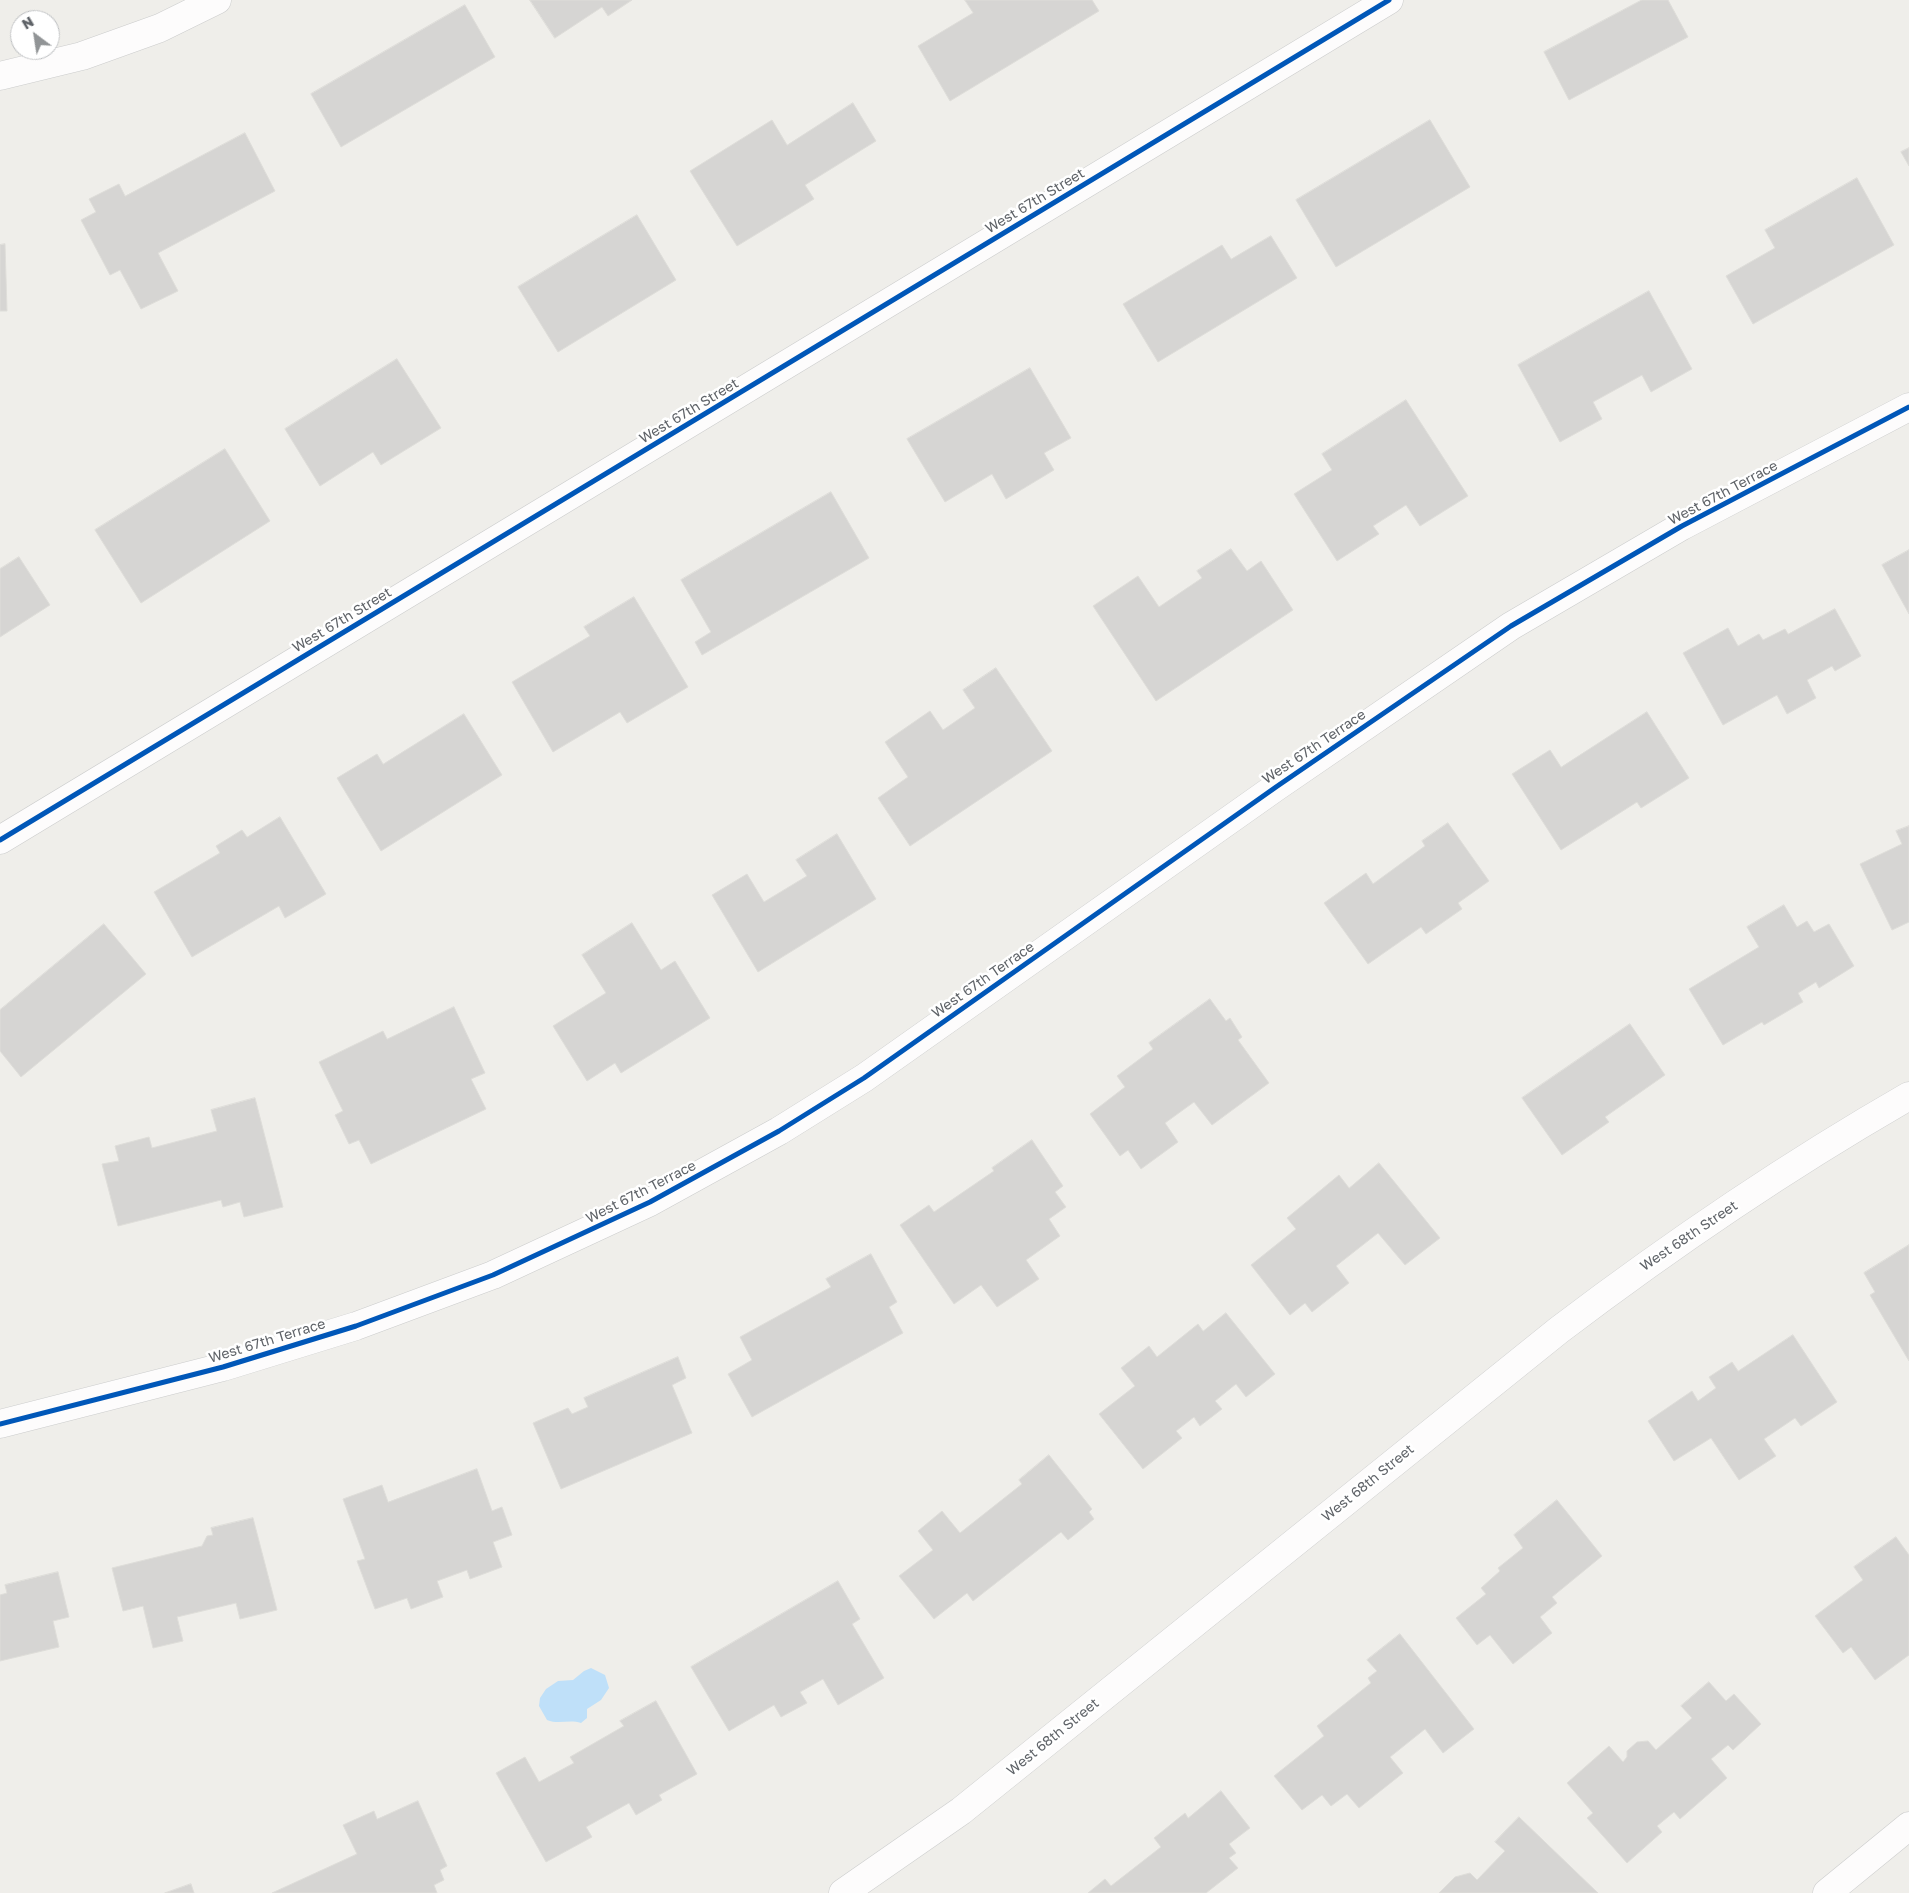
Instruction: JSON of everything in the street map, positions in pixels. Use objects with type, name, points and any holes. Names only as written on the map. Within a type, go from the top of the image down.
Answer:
[{"type":"street","points":[[0,76],[82,56],[160,28],[217,0]]},
{"type":"street","name":"West 67th Street","points":[[0,840],[1389,0]]},
{"type":"street","name":"West 67th Terrace","points":[[0,1424],[223,1367],[356,1326],[493,1275],[650,1202],[779,1131],[864,1078],[1268,792],[1511,626],[1682,526],[1909,407]]},
{"type":"street","name":"West 68th Street","points":[[843,1893],[961,1811],[1559,1330],[1643,1267],[1840,1135],[1909,1096]]},
{"type":"street","points":[[1827,1893],[1909,1826]]},
{"type":"water","points":[[591,1668],[605,1675],[609,1688],[601,1700],[587,1709],[587,1718],[581,1723],[547,1720],[539,1706],[540,1698],[546,1689],[558,1681],[573,1680]]},
{"type":"building","points":[[530,0],[632,0],[608,16],[602,7],[555,38]]},
{"type":"building","points":[[965,0],[1092,0],[1099,11],[950,101],[918,46],[973,13]]},
{"type":"building","points":[[1642,0],[1668,0],[1688,37],[1569,100],[1544,52]]},
{"type":"building","points":[[465,5],[495,57],[341,147],[311,94]]},
{"type":"building","points":[[853,103],[876,141],[805,185],[814,199],[737,246],[690,171],[772,120],[787,145]]},
{"type":"building","points":[[1430,120],[1470,187],[1336,267],[1296,200]]},
{"type":"building","points":[[245,133],[275,191],[158,253],[178,291],[141,309],[120,270],[110,275],[81,220],[96,212],[89,199],[119,184],[125,196]]},
{"type":"building","points":[[1909,148],[1909,166],[1901,152]]},
{"type":"building","points":[[1857,178],[1894,245],[1753,324],[1726,276],[1775,248],[1765,230]]},
{"type":"building","points":[[637,215],[676,280],[558,352],[518,287]]},
{"type":"building","points":[[1271,236],[1297,278],[1158,362],[1123,304],[1222,245],[1231,259]]},
{"type":"building","points":[[5,244],[7,311],[0,311],[0,245]]},
{"type":"building","points":[[1649,291],[1692,369],[1651,392],[1642,375],[1593,402],[1602,419],[1560,442],[1518,365]]},
{"type":"building","points":[[397,359],[441,428],[381,465],[373,452],[320,486],[285,429]]},
{"type":"building","points":[[1030,368],[1071,438],[1044,453],[1054,470],[1006,499],[992,474],[945,502],[907,439]]},
{"type":"building","points":[[1406,400],[1468,496],[1420,526],[1406,505],[1373,526],[1379,534],[1337,561],[1294,494],[1332,470],[1322,454]]},
{"type":"building","points":[[225,449],[270,521],[141,603],[95,530]]},
{"type":"building","points":[[831,492],[869,558],[702,655],[695,642],[711,632],[681,580]]},
{"type":"building","points":[[1231,549],[1247,571],[1261,561],[1293,610],[1156,701],[1093,606],[1138,576],[1159,607],[1202,578],[1197,571]]},
{"type":"building","points":[[1909,550],[1909,614],[1882,565]]},
{"type":"building","points":[[19,557],[50,605],[0,637],[0,569]]},
{"type":"building","points":[[634,597],[688,687],[627,723],[620,712],[553,752],[512,682],[590,636],[584,627]]},
{"type":"building","points":[[1835,609],[1861,656],[1835,671],[1832,666],[1807,680],[1816,698],[1787,714],[1777,695],[1723,725],[1683,653],[1728,628],[1738,646],[1759,634],[1763,640],[1785,629],[1788,634]]},
{"type":"building","points":[[996,668],[1052,751],[910,846],[878,798],[908,777],[885,742],[930,711],[943,730],[975,708],[963,690]]},
{"type":"building","points":[[1647,712],[1689,778],[1641,808],[1637,802],[1561,850],[1512,774],[1550,750],[1561,767]]},
{"type":"building","points":[[464,714],[502,775],[381,851],[337,778],[377,754],[383,764]]},
{"type":"building","points":[[280,817],[326,894],[285,918],[279,906],[192,957],[154,892],[220,853],[216,846],[242,830],[247,837]]},
{"type":"building","points":[[1448,823],[1489,881],[1458,903],[1462,909],[1426,934],[1421,927],[1368,964],[1324,903],[1366,873],[1373,884],[1425,846],[1422,841]]},
{"type":"building","points":[[1909,826],[1909,922],[1892,930],[1860,864],[1902,844],[1896,831]]},
{"type":"building","points":[[837,834],[876,899],[758,972],[712,895],[747,874],[764,902],[807,876],[796,860]]},
{"type":"building","points":[[1784,905],[1797,927],[1807,921],[1814,932],[1829,924],[1854,966],[1819,988],[1816,982],[1798,993],[1803,1002],[1764,1025],[1762,1022],[1723,1045],[1689,989],[1759,947],[1747,927]]},
{"type":"building","points":[[632,923],[661,970],[675,961],[710,1018],[621,1073],[615,1063],[587,1081],[553,1026],[606,993],[582,955]]},
{"type":"building","points":[[104,924],[146,974],[21,1077],[0,1051],[0,1010]]},
{"type":"building","points":[[1210,999],[1226,1021],[1230,1018],[1242,1037],[1238,1040],[1269,1083],[1212,1125],[1194,1102],[1165,1123],[1178,1142],[1141,1169],[1128,1150],[1120,1156],[1090,1114],[1125,1087],[1117,1076],[1153,1049],[1149,1043]]},
{"type":"building","points":[[454,1007],[485,1073],[471,1079],[486,1109],[371,1164],[359,1140],[349,1144],[335,1115],[343,1111],[319,1062],[383,1031],[387,1039]]},
{"type":"building","points":[[1630,1024],[1665,1075],[1605,1117],[1609,1122],[1562,1155],[1522,1098]]},
{"type":"building","points":[[255,1098],[283,1207],[244,1217],[240,1202],[223,1207],[221,1200],[118,1226],[102,1164],[119,1161],[115,1146],[149,1137],[152,1148],[217,1131],[211,1110]]},
{"type":"building","points":[[1032,1140],[1063,1186],[1055,1192],[1066,1207],[1049,1219],[1060,1236],[1026,1260],[1039,1279],[997,1307],[981,1285],[954,1304],[900,1225],[929,1205],[934,1212],[994,1171],[992,1168]]},
{"type":"building","points":[[1379,1163],[1440,1238],[1405,1265],[1378,1233],[1336,1266],[1349,1283],[1312,1312],[1305,1303],[1290,1315],[1251,1265],[1296,1229],[1287,1218],[1339,1175],[1349,1188]]},
{"type":"building","points":[[1909,1245],[1909,1361],[1870,1295],[1875,1292],[1864,1273]]},
{"type":"building","points":[[871,1254],[897,1302],[889,1307],[903,1333],[752,1417],[728,1374],[752,1360],[740,1337],[831,1287],[826,1279]]},
{"type":"building","points":[[1226,1313],[1275,1374],[1246,1397],[1236,1384],[1215,1401],[1222,1409],[1200,1426],[1194,1417],[1176,1431],[1182,1438],[1143,1469],[1099,1414],[1135,1386],[1121,1368],[1149,1346],[1157,1357],[1198,1324],[1203,1331]]},
{"type":"building","points":[[1793,1335],[1837,1402],[1801,1426],[1795,1418],[1764,1439],[1776,1456],[1739,1480],[1711,1438],[1674,1461],[1648,1421],[1692,1391],[1698,1401],[1716,1388],[1709,1377],[1732,1362],[1738,1371]]},
{"type":"building","points":[[678,1357],[686,1378],[672,1385],[692,1433],[561,1489],[533,1423],[568,1408],[572,1414],[588,1407],[584,1398]]},
{"type":"building","points":[[1049,1455],[1092,1509],[1089,1512],[1094,1519],[1068,1540],[1061,1532],[973,1601],[967,1593],[934,1619],[899,1576],[933,1550],[918,1531],[942,1511],[960,1533],[1022,1484],[1019,1480]]},
{"type":"building","points":[[477,1469],[492,1511],[502,1507],[512,1535],[493,1542],[502,1567],[470,1579],[467,1570],[437,1581],[443,1597],[411,1609],[407,1598],[375,1609],[357,1561],[365,1559],[343,1499],[382,1485],[388,1502]]},
{"type":"building","points":[[1557,1500],[1602,1556],[1552,1597],[1557,1603],[1540,1617],[1552,1633],[1513,1664],[1490,1635],[1477,1645],[1456,1618],[1486,1594],[1481,1588],[1500,1571],[1498,1568],[1523,1548],[1514,1535]]},
{"type":"building","points":[[253,1518],[277,1610],[240,1619],[236,1603],[177,1617],[183,1641],[153,1648],[143,1606],[123,1611],[112,1568],[202,1546],[207,1536],[213,1535],[211,1528]]},
{"type":"building","points":[[1896,1537],[1909,1555],[1909,1655],[1875,1680],[1851,1647],[1843,1653],[1815,1616],[1863,1580],[1854,1567]]},
{"type":"building","points":[[58,1572],[69,1617],[53,1621],[59,1647],[0,1661],[0,1595],[7,1593],[5,1585]]},
{"type":"building","points":[[838,1581],[860,1619],[852,1624],[884,1678],[838,1705],[823,1679],[800,1692],[807,1703],[781,1717],[774,1705],[729,1731],[691,1667]]},
{"type":"building","points":[[1400,1634],[1474,1729],[1443,1753],[1425,1729],[1390,1757],[1403,1773],[1359,1808],[1347,1794],[1331,1806],[1322,1795],[1302,1810],[1274,1776],[1324,1736],[1317,1726],[1371,1683],[1368,1678],[1377,1671],[1367,1660]]},
{"type":"building","points":[[1709,1682],[1726,1701],[1734,1694],[1761,1724],[1733,1750],[1728,1745],[1711,1759],[1727,1778],[1680,1819],[1674,1812],[1657,1826],[1662,1832],[1627,1863],[1587,1818],[1593,1813],[1567,1783],[1609,1746],[1623,1762],[1627,1757],[1627,1751],[1637,1742],[1648,1741],[1656,1750],[1692,1718],[1681,1706]]},
{"type":"building","points":[[656,1701],[697,1774],[659,1795],[662,1800],[636,1815],[629,1803],[586,1827],[592,1837],[546,1862],[496,1773],[525,1757],[539,1782],[574,1763],[570,1757],[624,1726],[620,1721]]},
{"type":"building","points":[[1221,1791],[1250,1828],[1229,1844],[1236,1853],[1229,1858],[1238,1868],[1206,1893],[1088,1893],[1105,1879],[1111,1886],[1161,1847],[1154,1838],[1185,1813],[1188,1818]]},
{"type":"building","points":[[418,1801],[447,1866],[440,1870],[444,1880],[434,1885],[437,1893],[272,1893],[357,1854],[343,1825],[374,1811],[377,1819]]},
{"type":"building","points":[[1519,1817],[1598,1893],[1439,1893],[1455,1877],[1470,1873],[1477,1880],[1505,1851],[1495,1842]]},
{"type":"building","points":[[191,1884],[194,1893],[165,1893]]},
{"type":"cycle path","points":[[0,840],[1389,0]]},
{"type":"cycle path","points":[[0,1424],[223,1367],[356,1326],[493,1275],[650,1202],[779,1131],[864,1078],[1276,787],[1511,626],[1682,526],[1909,407]]}]
